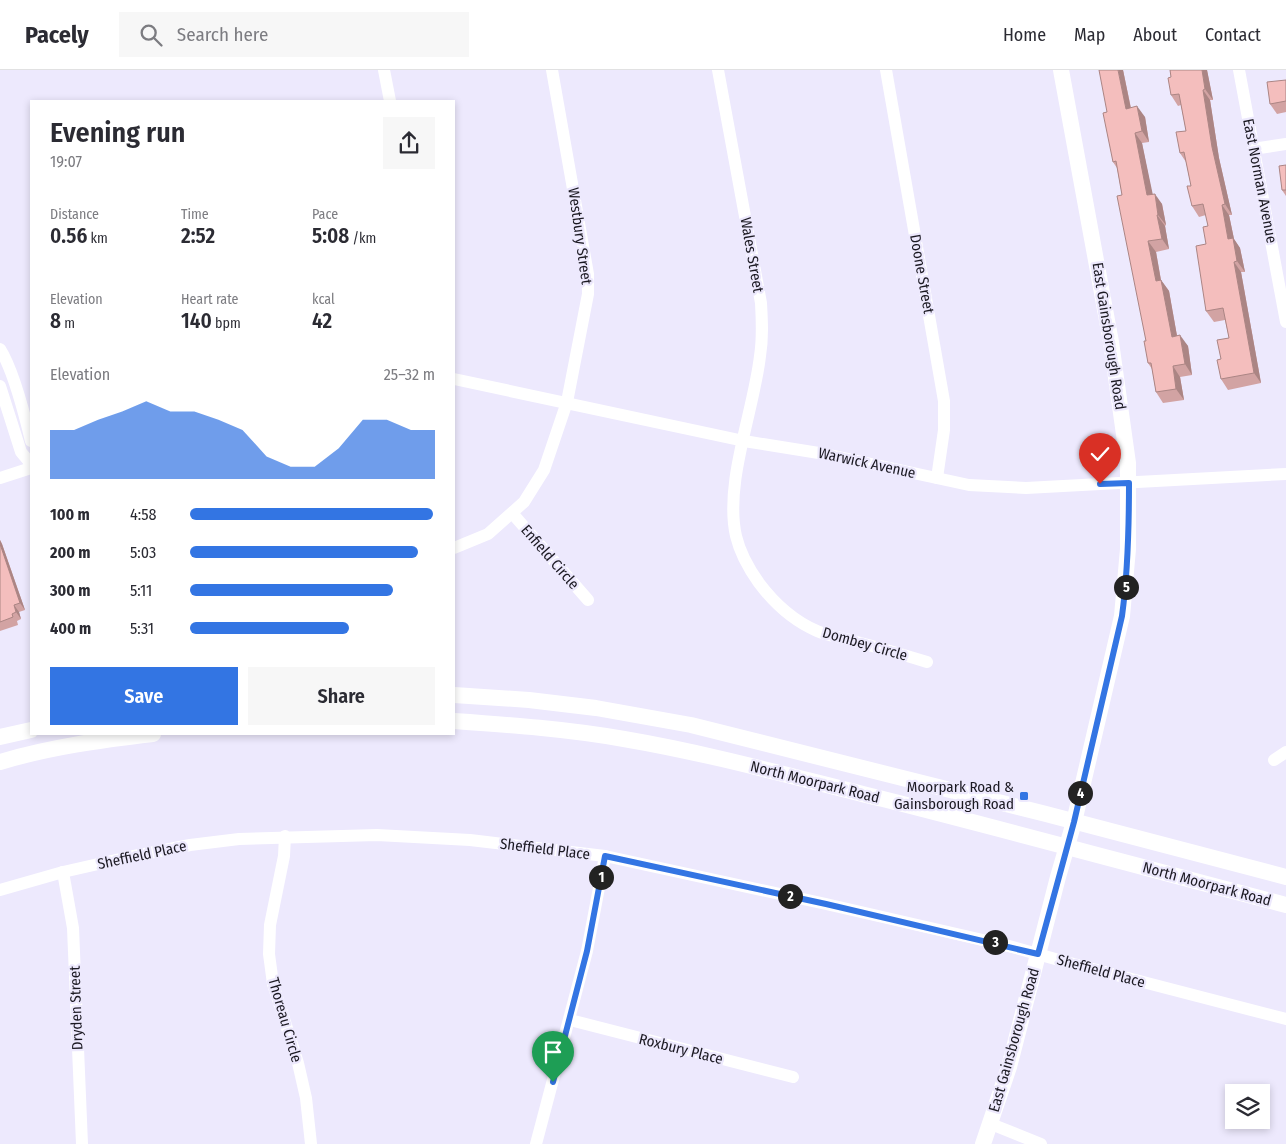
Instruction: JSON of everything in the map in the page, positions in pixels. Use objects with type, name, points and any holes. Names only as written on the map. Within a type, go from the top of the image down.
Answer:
[{"type":"main road","name":"East Gainsborough Road","points":[[983,1144],[1009,1068],[1074,822],[1122,616],[1126,583],[1128,463],[1111,342],[1062,76]]},
{"type":"main road","name":"North Moorpark Road","points":[[455,696],[529,700],[596,708],[691,725],[1286,877]]},
{"type":"main road","name":"North Moorpark Road","points":[[455,721],[519,726],[614,738],[706,754],[1286,905]]},
{"type":"main road","points":[[0,737],[30,730]]},
{"type":"main road","points":[[0,762],[75,744],[115,736],[134,735]]},
{"type":"street","points":[[384,70],[390,100]]},
{"type":"street","name":"Westbury Street","points":[[455,548],[488,534],[524,502],[544,470],[567,402],[588,294],[588,274],[552,70]]},
{"type":"street","name":"Wales Street","points":[[718,70],[760,303],[762,334],[760,358],[744,441]]},
{"type":"street","name":"Doone Street","points":[[886,70],[944,402],[944,430],[937,478]]},
{"type":"street","name":"East Norman Avenue","points":[[1240,70],[1253,149],[1285,314]]},
{"type":"street","points":[[1253,149],[1286,144]]},
{"type":"street","points":[[0,349],[9,367],[30,437]]},
{"type":"street","name":"Warwick Avenue","points":[[455,379],[744,441],[825,454],[969,485],[1026,488],[1286,474]]},
{"type":"street","points":[[0,386],[21,452],[30,465]]},
{"type":"street","name":"Dombey Circle","points":[[744,441],[736,480],[733,510],[736,535],[752,573],[765,592],[787,613],[817,631],[926,662]]},
{"type":"street","points":[[0,478],[30,466]]},
{"type":"street","name":"Enfield Circle","points":[[512,513],[588,600]]},
{"type":"street","points":[[1274,760],[1286,752]]},
{"type":"street","name":"Sheffield Place","points":[[0,890],[63,872],[190,844],[285,836],[377,835],[470,840],[605,856],[826,904],[1038,954],[1286,1019]]},
{"type":"street","name":"Thoreau Circle","points":[[285,836],[284,856],[270,925],[269,954],[273,984],[298,1063],[306,1098],[310,1144]]},
{"type":"street","points":[[536,1144],[587,951],[605,856]]},
{"type":"street","name":"Dryden Street","points":[[63,872],[73,928],[82,1144]]},
{"type":"street","name":"Roxbury Place","points":[[570,1020],[793,1078]]},
{"type":"street","points":[[991,1124],[1041,1144]]},
{"type":"building","points":[[1099,70],[1118,70],[1126,109],[1137,106],[1142,131],[1135,133],[1147,195],[1155,194],[1162,239],[1148,241],[1156,281],[1161,280],[1172,337],[1180,335],[1185,364],[1173,366],[1176,389],[1156,392],[1151,363],[1148,363],[1144,341],[1146,341],[1117,196],[1122,195],[1116,161],[1113,162],[1103,113],[1107,112]]},
{"type":"building","points":[[1170,70],[1202,70],[1205,89],[1203,90],[1212,147],[1225,204],[1222,205],[1228,239],[1233,238],[1237,261],[1234,262],[1254,373],[1221,379],[1217,360],[1221,359],[1217,340],[1229,338],[1223,308],[1206,311],[1196,246],[1206,244],[1203,227],[1208,226],[1203,204],[1192,206],[1187,186],[1191,186],[1184,152],[1180,153],[1176,132],[1186,131],[1179,94],[1171,95],[1168,78],[1171,77]]},
{"type":"building","points":[[1286,80],[1286,101],[1270,104],[1267,82]]},
{"type":"building","points":[[1286,165],[1286,190],[1282,190],[1279,166]]},
{"type":"building","points":[[0,544],[20,603],[14,605],[16,612],[12,614],[13,617],[0,622]]},
{"type":"place","name":"Moorpark Road & Gainsborough Road","points":[[1024,796]]},
{"type":"route","points":[[553,1082],[587,951],[605,856],[826,904],[1038,954],[1074,822],[1122,616],[1128,549],[1129,483],[1100,484]]}]
